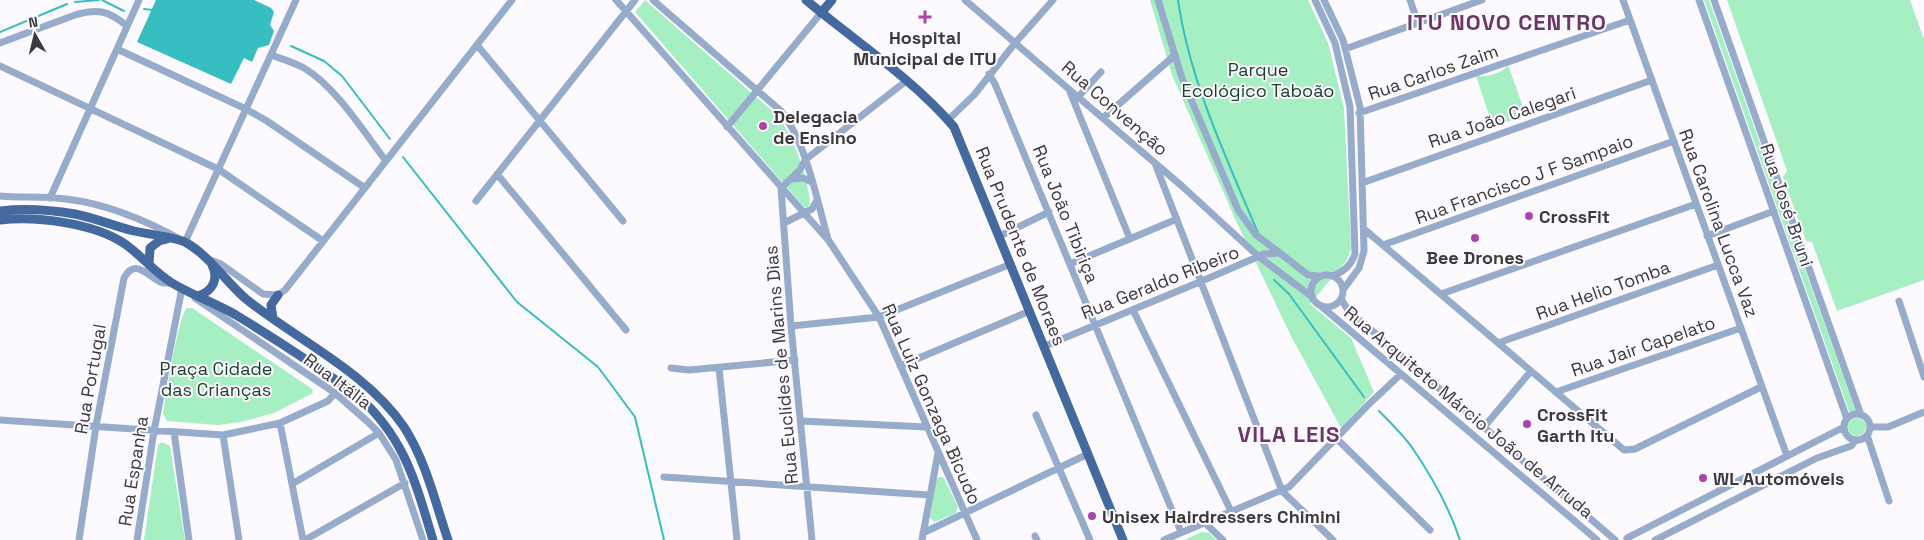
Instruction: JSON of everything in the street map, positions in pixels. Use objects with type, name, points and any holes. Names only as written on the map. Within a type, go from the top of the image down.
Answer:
[{"type":"main road","name":"Rua Prudente de Moraes","points":[[806,0],[906,81],[954,127],[1123,540]]},
{"type":"main road","points":[[821,13],[832,0]]},
{"type":"main road","points":[[0,211],[28,210],[76,215],[185,242],[206,259],[245,298],[349,372],[378,396],[408,434],[424,466],[448,540]]},
{"type":"main road","points":[[0,220],[47,221],[102,233],[125,244],[171,282],[237,316],[338,381],[373,410],[388,428],[405,457],[413,476],[433,540]]},
{"type":"main road","points":[[149,265],[150,248],[159,241],[170,238]]},
{"type":"main road","points":[[198,296],[204,294],[213,285],[215,272],[206,259]]},
{"type":"main road","points":[[273,319],[271,305],[278,295]]},
{"type":"street","points":[[50,198],[139,0]]},
{"type":"street","points":[[0,196],[67,199],[113,210],[154,224],[185,242],[296,0]]},
{"type":"street","points":[[206,259],[221,264],[263,294],[278,295],[285,290],[512,0]]},
{"type":"street","name":"Rua Luiz Gonzaga Bicudo","points":[[616,0],[829,241],[878,317],[977,540]]},
{"type":"street","points":[[476,201],[635,0]]},
{"type":"street","points":[[653,0],[782,110],[796,132],[829,241]]},
{"type":"street","name":"Rua Convenção","points":[[965,0],[1183,187],[1243,242],[1256,258]]},
{"type":"street","points":[[948,120],[974,95],[989,74],[1053,0]]},
{"type":"street","points":[[1158,0],[1182,78],[1238,210],[1256,235],[1308,275],[1333,276],[1344,271],[1355,254],[1351,114],[1335,43],[1314,0]]},
{"type":"street","points":[[1256,258],[1311,296],[1316,304],[1330,307],[1341,299],[1344,290],[1359,268],[1362,259],[1364,229],[1358,100],[1340,34],[1324,0]]},
{"type":"street","points":[[1410,0],[1418,23]]},
{"type":"street","points":[[1345,49],[1482,0]]},
{"type":"street","name":"Rua Carolina Lucca Vaz","points":[[1624,0],[1787,456]]},
{"type":"street","name":"Rua José Bruni","points":[[1699,0],[1774,211],[1846,423]]},
{"type":"street","name":"Rua José Bruni","points":[[1714,0],[1861,415]]},
{"type":"street","points":[[0,43],[75,14],[88,12],[97,11],[112,14],[127,26]]},
{"type":"street","points":[[727,127],[821,13]]},
{"type":"street","name":"Rua Carlos Zaim","points":[[1359,113],[1630,20]]},
{"type":"street","points":[[477,45],[623,221]]},
{"type":"street","points":[[117,49],[246,109],[267,121],[365,188]]},
{"type":"street","points":[[271,55],[294,63],[319,79],[334,94],[386,160]]},
{"type":"street","points":[[1103,118],[1175,55]]},
{"type":"street","points":[[0,66],[218,169],[324,241]]},
{"type":"street","points":[[1078,97],[1100,72]]},
{"type":"street","name":"Rua João Tibiriça","points":[[989,74],[995,84],[1049,212],[1178,535]]},
{"type":"street","name":"Rua João Calegari","points":[[1362,183],[1652,80]]},
{"type":"street","points":[[781,188],[800,170],[805,160],[906,81]]},
{"type":"street","points":[[1069,89],[1130,238]]},
{"type":"street","name":"Rua Francisco J F Sampaio","points":[[1383,245],[1674,141]]},
{"type":"street","points":[[1155,163],[1282,491],[1333,540]]},
{"type":"street","points":[[497,174],[626,330]]},
{"type":"street","points":[[792,179],[803,178],[812,182]]},
{"type":"street","points":[[1168,194],[1172,189],[1183,187]]},
{"type":"street","name":"Rua Euclídes de Marins Dias","points":[[781,188],[812,540]]},
{"type":"street","points":[[784,223],[812,209],[817,200]]},
{"type":"street","points":[[1441,294],[1696,204]]},
{"type":"street","points":[[1708,236],[1774,211]]},
{"type":"street","points":[[1000,236],[1049,212]]},
{"type":"street","points":[[1070,264],[1177,219]]},
{"type":"street","points":[[1364,229],[1626,451],[1635,449],[1761,386]]},
{"type":"street","points":[[1256,258],[1268,253],[1280,253]]},
{"type":"street","name":"Rua Geraldo Ribeiro","points":[[1044,346],[1256,258]]},
{"type":"street","points":[[792,326],[878,317],[1011,264]]},
{"type":"street","name":"Rua Helio Tomba","points":[[1498,343],[1718,265]]},
{"type":"street","name":"Rua Portugal","points":[[79,540],[96,426],[124,278],[131,270],[141,269],[163,283],[171,282]]},
{"type":"street","points":[[1311,296],[1312,284],[1319,276]]},
{"type":"street","points":[[1333,276],[1340,281],[1344,290]]},
{"type":"street","name":"Rua Itália","points":[[182,288],[232,325],[335,393],[378,433],[396,460],[422,538]]},
{"type":"street","name":"Rua Espanha","points":[[137,540],[154,431],[182,288]]},
{"type":"street","name":"Rua Arquiteto Márcio João de Arruda","points":[[1341,299],[1348,310],[1616,540]]},
{"type":"street","points":[[1899,301],[1924,377]]},
{"type":"street","name":"Rua Arquiteto Márcio João de Arruda","points":[[1321,306],[1597,540]]},
{"type":"street","points":[[1133,310],[1231,512]]},
{"type":"street","points":[[900,366],[1030,311]]},
{"type":"street","name":"Rua Jair Capelato","points":[[1556,392],[1741,328]]},
{"type":"street","points":[[671,368],[689,370],[795,360]]},
{"type":"street","points":[[719,368],[737,540]]},
{"type":"street","points":[[1484,427],[1531,371]]},
{"type":"street","points":[[1164,540],[1289,487],[1367,406],[1401,374]]},
{"type":"street","points":[[0,420],[223,435],[280,423],[328,401],[335,393]]},
{"type":"street","points":[[1870,427],[1888,427],[1924,412]]},
{"type":"street","points":[[1036,415],[1090,540]]},
{"type":"street","points":[[1616,540],[1628,539],[1787,456],[1846,423],[1853,415],[1861,415],[1868,419],[1870,427],[1867,435],[1888,501]]},
{"type":"street","points":[[801,421],[926,427]]},
{"type":"street","points":[[280,423],[304,540],[405,483]]},
{"type":"street","points":[[1846,423],[1848,436],[1856,440]]},
{"type":"street","points":[[174,432],[189,540]]},
{"type":"street","points":[[292,484],[378,433]]},
{"type":"street","points":[[223,435],[239,540]]},
{"type":"street","points":[[1655,540],[1816,458],[1851,446],[1856,440],[1867,435]]},
{"type":"street","points":[[1337,439],[1430,530]]},
{"type":"street","points":[[922,537],[938,453]]},
{"type":"street","points":[[922,537],[937,526],[1088,454]]},
{"type":"street","points":[[664,477],[929,495]]},
{"type":"street","points":[[925,518],[930,524],[937,526]]},
{"type":"street","points":[[1205,523],[1223,540]]},
{"type":"street","points":[[414,540],[422,538]]},
{"type":"green space","points":[[645,0],[777,115],[789,134],[803,170],[809,194],[810,204],[808,207],[804,207],[635,12]]},
{"type":"green space","name":"Parque Ecológico Taboão","points":[[1150,0],[1308,0],[1328,43],[1344,108],[1351,248],[1347,260],[1310,304],[1351,338],[1374,392],[1341,428],[1291,336],[1236,221],[1172,75]]},
{"type":"green space","points":[[1704,0],[1709,0],[1856,412],[1850,414]]},
{"type":"green space","points":[[1727,0],[1910,0],[1924,39],[1924,280],[1837,311],[1812,242],[1806,241],[1783,177],[1787,171]]},
{"type":"green space","points":[[1508,65],[1526,115],[1493,127],[1476,76],[1494,74],[1502,71]]},
{"type":"green space","name":"Praça Cidade das Crianças","points":[[187,308],[192,308],[312,389],[313,393],[274,413],[241,422],[218,425],[167,421],[163,414],[176,341]]},
{"type":"green space","points":[[1853,418],[1861,418],[1866,423],[1864,434],[1853,436],[1848,431],[1848,423]]},
{"type":"green space","points":[[162,442],[170,446],[185,540],[144,540],[158,445]]},
{"type":"green space","points":[[939,477],[943,477],[945,480],[958,507],[956,513],[934,522],[930,518],[936,480]]},
{"type":"green space","points":[[1202,532],[1209,533],[1217,540],[1184,540]]},
{"type":"water","points":[[156,0],[254,0],[271,8],[274,12],[270,25],[274,31],[269,45],[258,48],[252,62],[244,58],[231,84],[137,42]]},
{"type":"waterway","points":[[75,2],[99,0]]},
{"type":"waterway","points":[[102,0],[124,11]]},
{"type":"waterway","points":[[1178,0],[1191,60],[1200,90],[1210,119],[1258,233]]},
{"type":"waterway","points":[[0,32],[67,4]]},
{"type":"waterway","points":[[144,9],[153,10]]},
{"type":"waterway","points":[[291,46],[324,61],[342,76],[390,139]]},
{"type":"waterway","points":[[403,157],[517,302],[598,367],[635,417],[664,540]]},
{"type":"waterway","points":[[1274,280],[1289,294],[1364,397]]},
{"type":"waterway","points":[[1379,411],[1411,446],[1426,468],[1445,503],[1460,540]]},
{"type":"place","name":"Hospital Municipal de ITU","points":[[925,17]]},
{"type":"place","name":"Delegacia de Ensino","points":[[763,126]]},
{"type":"place","name":"CrossFit","points":[[1529,216]]},
{"type":"place","name":"Bee Drones","points":[[1475,238]]},
{"type":"place","name":"CrossFit Garth Itu","points":[[1527,424]]},
{"type":"place","name":"WL Automóveis","points":[[1703,478]]},
{"type":"place","name":"Unisex Hairdressers Chimini","points":[[1092,516]]},
{"type":"district","name":"ITU NOVO CENTRO","points":[[1507,22]]},
{"type":"district","name":"VILA LEIS","points":[[1289,434]]}]
